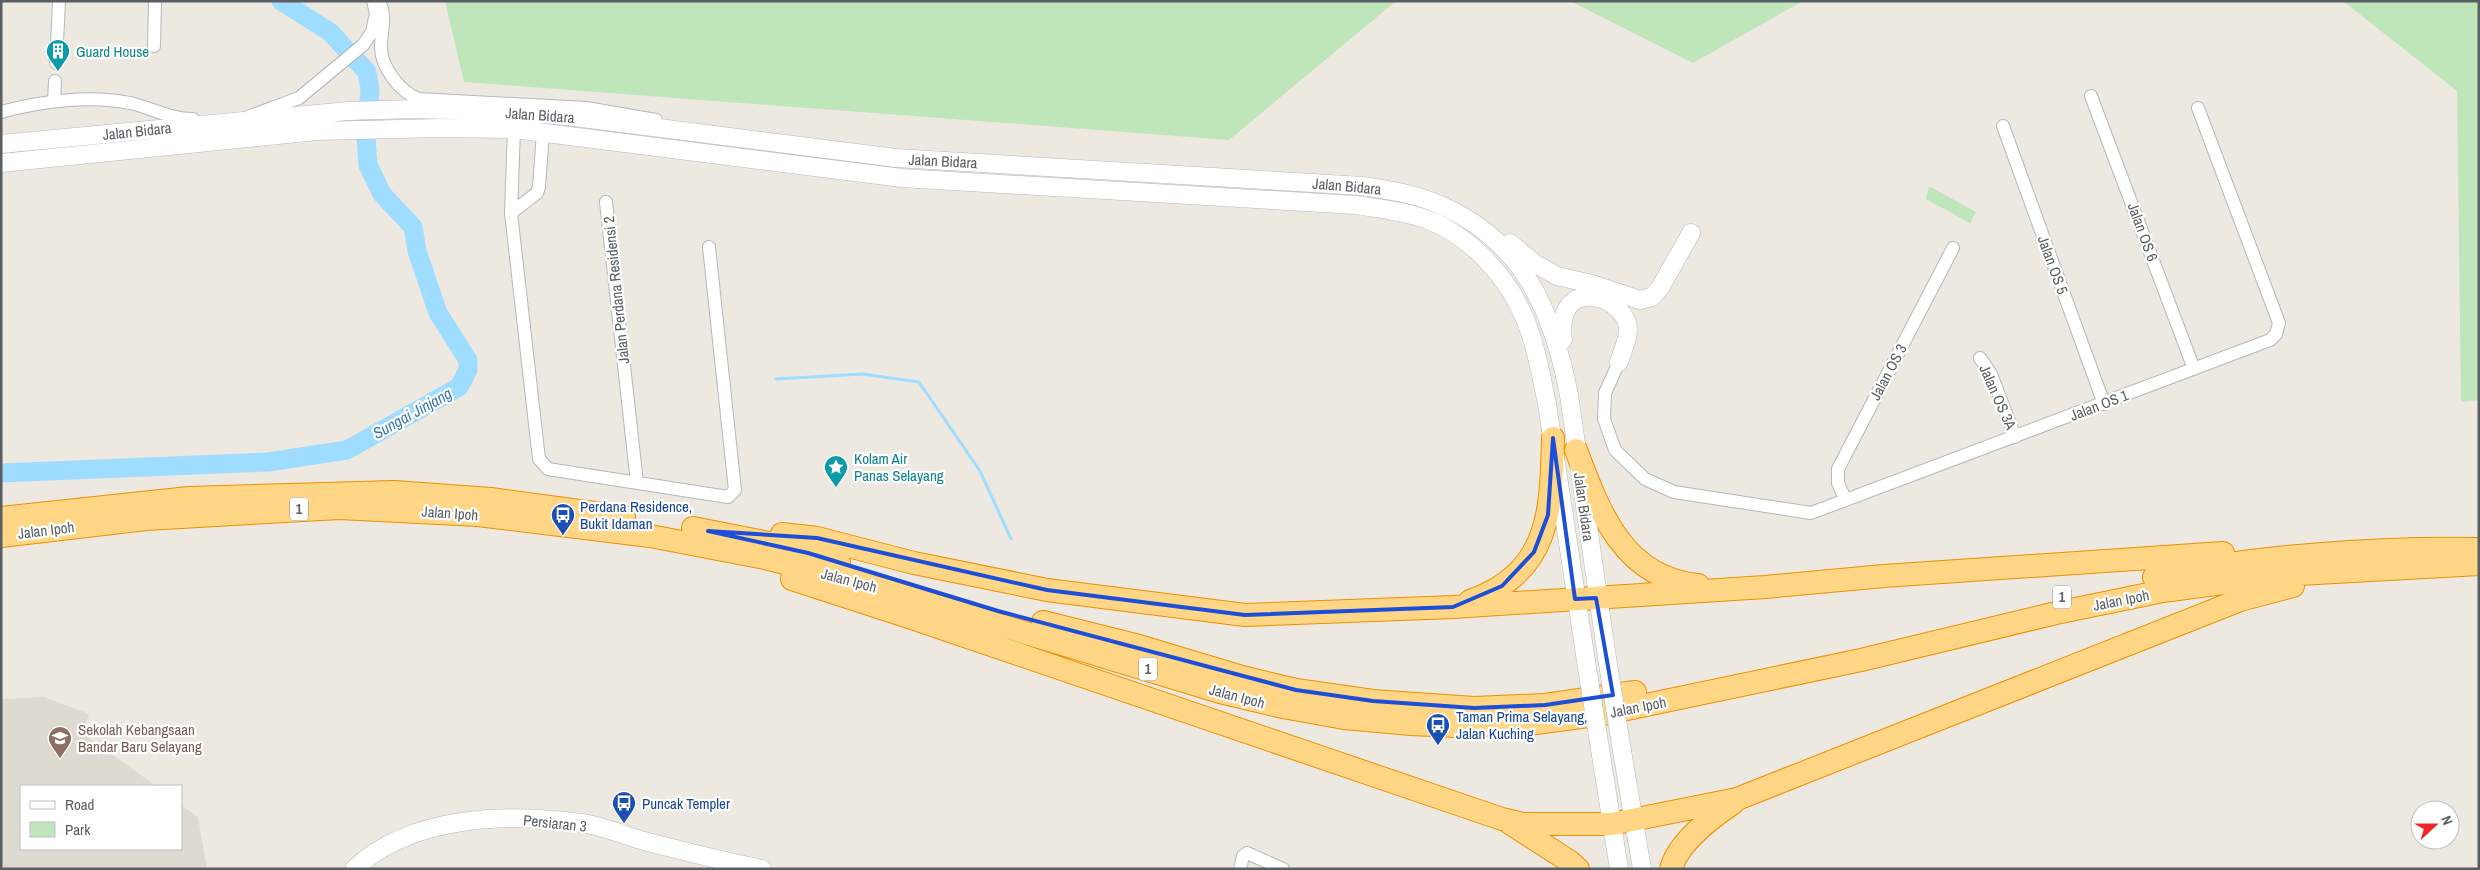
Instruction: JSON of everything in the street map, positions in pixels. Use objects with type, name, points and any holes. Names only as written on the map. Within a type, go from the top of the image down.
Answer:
[{"type":"highway","points":[[1453,607],[1502,586],[1521,570],[1534,552],[1548,515],[1551,497],[1553,438]]},
{"type":"highway","points":[[1576,450],[1604,518],[1630,554],[1650,570],[1688,584],[1765,587]]},
{"type":"highway","name":"Jalan Ipoh","points":[[1,518],[189,498],[394,492],[526,502],[708,530],[808,553],[998,611],[1139,646],[1242,677],[1296,690],[1373,701],[1474,708],[1545,705],[1652,690],[1814,657],[2055,598],[2159,576],[2274,559],[2380,551],[2479,549]]},
{"type":"highway","name":"Jalan Ipoh","points":[[1,536],[146,519],[339,508],[478,515],[650,536],[765,558],[852,580],[1220,692],[1283,708],[1344,718],[1456,726],[1536,722],[1603,714],[1861,660],[2056,613],[2163,591],[2283,575],[2479,564]]},
{"type":"highway","points":[[708,530],[778,533],[817,538],[914,563],[1047,590],[1245,614],[1453,607],[1765,587],[1884,576],[2346,543],[2479,542]]},
{"type":"highway","points":[[650,536],[909,617],[1523,824],[1623,822],[1737,799],[2240,600],[2341,572]]},
{"type":"highway","points":[[1671,869],[1673,863],[1693,835],[1737,799]]},
{"type":"highway","points":[[1502,818],[1570,861],[1578,869]]},
{"type":"main road","name":"Jalan Bidara","points":[[1,144],[240,120],[348,111],[414,109],[558,115],[896,158],[1363,186],[1417,197],[1439,204],[1482,228],[1502,246],[1534,288],[1548,314],[1563,363],[1569,395],[1576,450],[1586,598]]},
{"type":"main road","points":[[414,109],[500,119],[533,119],[544,126],[543,134]]},
{"type":"main road","name":"Jalan Bidara","points":[[1,163],[282,135],[388,128],[514,129],[902,178],[1356,205],[1409,214],[1447,229],[1468,242],[1484,258],[1517,302],[1535,348],[1586,598]]},
{"type":"main road","points":[[1363,186],[1411,189],[1448,200],[1471,213],[1545,271],[1633,300],[1646,300],[1652,297],[1660,288],[1692,233]]},
{"type":"main road","points":[[1610,291],[1628,304],[1638,320],[1637,328],[1619,362]]},
{"type":"main road","points":[[1569,395],[1561,324],[1566,307],[1574,300],[1589,297],[1598,298],[1623,313],[1628,330],[1619,362]]},
{"type":"main road","points":[[1586,598],[1607,658],[1622,751],[1623,822],[1619,869]]},
{"type":"main road","points":[[1586,598],[1586,661],[1601,755],[1623,822],[1642,869]]},
{"type":"main road","name":"Persiaran 3","points":[[354,869],[363,860],[394,842],[434,828],[480,820],[515,819],[583,823],[709,864],[762,869]]},
{"type":"street","points":[[56,63],[59,1]]},
{"type":"street","points":[[154,46],[155,1]]},
{"type":"street","points":[[1,112],[25,105],[54,101],[103,101],[131,103],[176,118],[240,120],[299,98],[363,45],[372,32],[376,13],[373,1]]},
{"type":"street","points":[[379,1],[384,17],[381,48],[383,60],[401,87],[408,94],[418,99],[586,108],[623,113],[709,133]]},
{"type":"street","points":[[54,101],[55,81]]},
{"type":"street","name":"Jalan OS 6","points":[[2090,96],[2194,369]]},
{"type":"street","name":"Jalan OS 1","points":[[1619,362],[1605,393],[1604,419],[1615,450],[1645,479],[1687,495],[1812,513],[2270,340],[2276,334],[2279,323],[2198,108]]},
{"type":"street","name":"Jalan OS 5","points":[[2003,126],[2104,404]]},
{"type":"street","points":[[514,129],[512,213],[539,459],[542,465],[548,469],[728,497],[733,494],[735,490],[709,247]]},
{"type":"street","points":[[512,213],[537,193],[539,188],[543,134]]},
{"type":"street","name":"Jalan Perdana Residensi 2","points":[[606,202],[637,483]]},
{"type":"street","name":"Jalan OS 3","points":[[1845,499],[1838,483],[1838,469],[1953,248]]},
{"type":"street","name":"Jalan OS 3A","points":[[1980,358],[1991,374],[2015,437]]},
{"type":"street","points":[[1240,869],[1243,856],[1247,853],[1284,869]]},
{"type":"highlighted area","points":[[1553,438],[1575,599],[1596,598],[1613,695],[1545,705],[1474,708],[1373,701],[1296,690],[998,611],[808,553],[708,531],[817,538],[1047,590],[1245,615],[1453,607],[1502,586],[1534,552],[1548,515]]},
{"type":"shaded area","name":"Sekolah Kebangsaan Bandar Baru Selayang","points":[[44,697],[89,714],[82,733],[155,785],[20,785],[20,850],[182,850],[182,806],[198,817],[207,869],[1,869],[1,699]]},
{"type":"green space","points":[[445,1],[1396,1],[1229,140],[464,82]]},
{"type":"green space","points":[[1570,1],[1803,1],[1693,63]]},
{"type":"green space","points":[[2343,1],[2479,1],[2479,400],[2461,402],[2457,91]]},
{"type":"green space","points":[[1929,186],[1976,212],[1970,223],[1926,199]]},
{"type":"waterway","name":"Sungai Jinjang","points":[[1,473],[268,462],[347,450],[459,387],[468,370],[468,360],[438,313],[417,251],[413,227],[382,194],[368,165],[366,137],[370,90],[367,72],[330,32],[281,1]]},
{"type":"waterway","points":[[776,379],[863,374],[919,382],[980,471],[1011,539]]},
{"type":"place","name":"Guard House","points":[[58,72]]},
{"type":"place","name":"Kolam Air Panas Selayang","points":[[836,488]]},
{"type":"place","name":"Perdana Residence, Bukit Idaman","points":[[563,536]]},
{"type":"place","name":"Taman Prima Selayang, Jalan Kuching","points":[[1438,746]]},
{"type":"place","name":"Sekolah Kebangsaan Bandar Baru Selayang","points":[[60,759]]},
{"type":"place","name":"Puncak Templer","points":[[624,824]]}]
